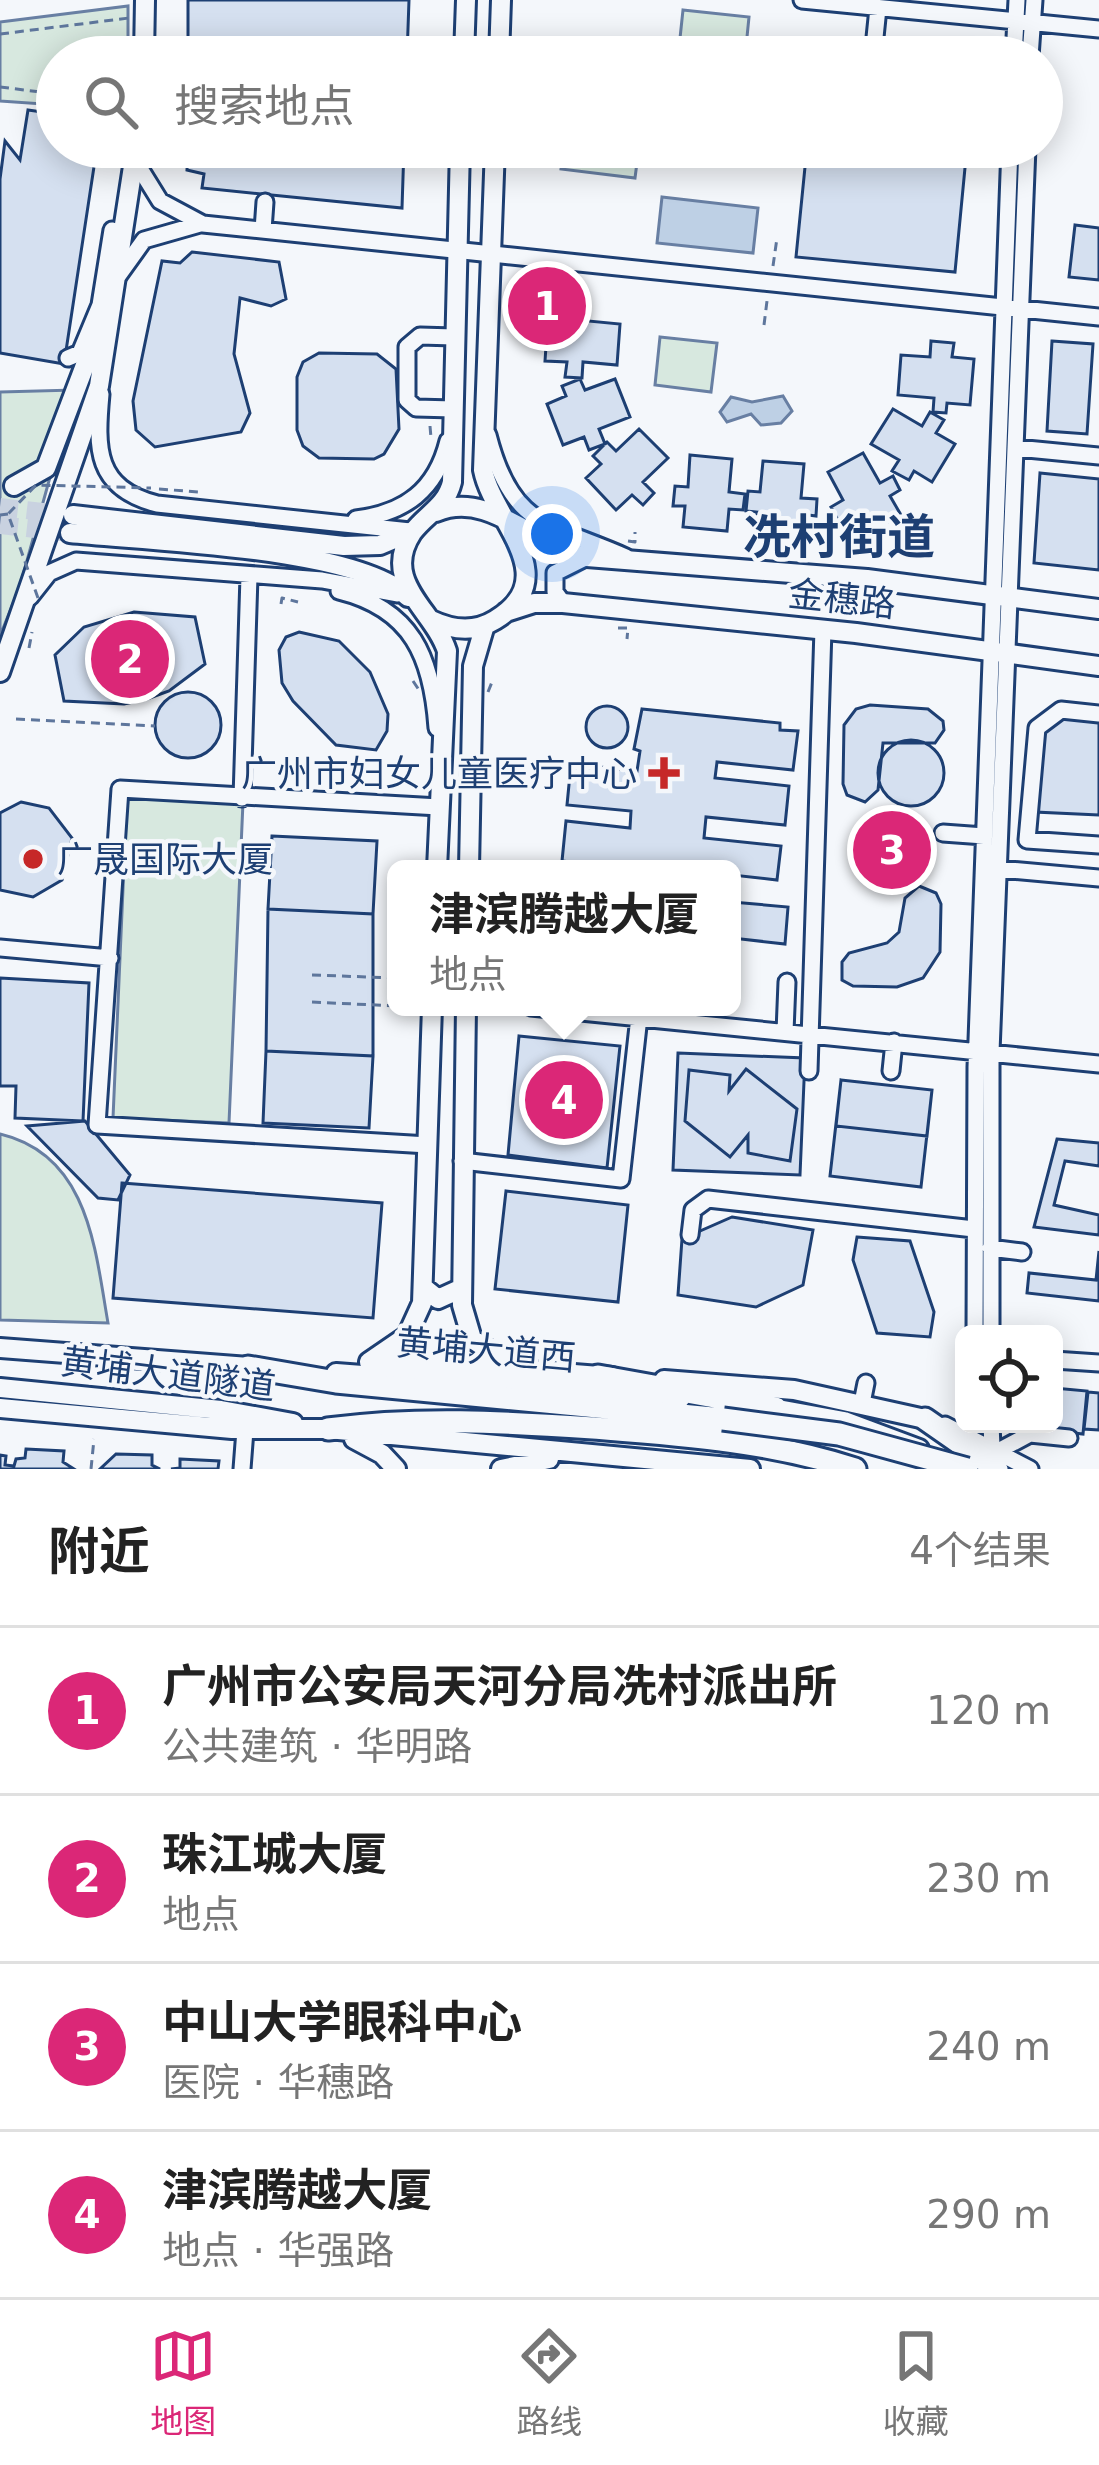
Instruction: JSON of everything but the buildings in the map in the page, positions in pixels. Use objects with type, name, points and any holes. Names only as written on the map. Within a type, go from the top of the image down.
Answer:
[{"type":"highway","points":[[248,1367],[722,1429],[855,1469]]},
{"type":"highway","points":[[598,1376],[776,1408]]},
{"type":"highway","points":[[925,1419],[988,1446]]},
{"type":"highway","points":[[328,1429],[464,1421],[839,1434],[967,1469]]},
{"type":"main road","points":[[145,36],[146,0]]},
{"type":"main road","points":[[465,36],[466,0]]},
{"type":"main road","points":[[500,36],[501,0]]},
{"type":"main road","points":[[0,673],[32,602],[91,414],[133,168]]},
{"type":"main road","points":[[437,860],[447,651],[431,620],[411,599],[392,582],[333,564],[72,524],[380,545],[413,531],[434,513],[452,482],[459,168]]},
{"type":"main road","points":[[431,620],[455,628],[485,626],[506,612],[523,583],[520,542],[503,519],[483,470],[494,168]]},
{"type":"main road","points":[[14,486],[46,468],[117,277]]},
{"type":"main road","points":[[434,513],[473,506],[503,519]]},
{"type":"main road","name":"金穗路","points":[[503,519],[553,550],[587,557],[634,551],[1099,609]]},
{"type":"main road","points":[[411,599],[402,570],[413,531]]},
{"type":"main road","name":"金穗路","points":[[506,612],[524,605],[562,603],[823,629],[1099,666]]},
{"type":"main road","points":[[470,860],[481,692],[475,652],[485,626]]},
{"type":"main road","points":[[447,690],[481,692]]},
{"type":"main road","points":[[346,1373],[407,1336],[420,1312],[432,1016]]},
{"type":"main road","points":[[466,1016],[460,1288],[472,1339],[496,1358],[598,1376]]},
{"type":"main road","points":[[423,1287],[438,1299],[460,1288]]},
{"type":"main road","name":"黄埔大道西","points":[[0,1348],[776,1408],[870,1429],[954,1469]]},
{"type":"main road","points":[[346,1373],[405,1362],[864,1393],[925,1419]]},
{"type":"main road","name":"黄埔大道隧道","points":[[0,1388],[221,1410],[328,1429]]},
{"type":"main road","points":[[0,1408],[245,1430],[328,1429],[749,1469]]},
{"type":"main road","points":[[328,1429],[369,1445],[396,1469]]},
{"type":"main road","points":[[501,1469],[581,1454]]},
{"type":"street","points":[[802,0],[1099,29]]},
{"type":"street","points":[[1017,0],[1026,36]]},
{"type":"street","points":[[1020,36],[1034,0]]},
{"type":"street","points":[[875,36],[878,8]]},
{"type":"street","points":[[143,168],[160,201],[203,224]]},
{"type":"street","points":[[1001,599],[1016,448],[1011,168]]},
{"type":"street","points":[[975,1325],[974,1229],[998,654],[1025,168]]},
{"type":"street","points":[[263,230],[265,202]]},
{"type":"street","points":[[117,277],[144,241],[203,224],[1099,317]]},
{"type":"street","points":[[68,358],[80,353],[94,325],[112,230]]},
{"type":"street","points":[[318,521],[370,517],[410,503],[434,478],[453,415],[416,409],[406,400],[407,347],[420,336],[454,337]]},
{"type":"street","points":[[106,342],[98,441],[116,485],[157,504],[413,531]]},
{"type":"street","points":[[484,419],[504,482],[526,511],[551,530],[634,551]]},
{"type":"street","points":[[1016,448],[1099,456]]},
{"type":"street","points":[[562,603],[555,592],[555,573],[587,557]]},
{"type":"street","points":[[32,602],[49,573],[76,561],[355,584],[411,599]]},
{"type":"street","points":[[229,573],[358,596],[405,623],[424,653],[434,686],[440,784]]},
{"type":"street","points":[[242,798],[249,576]]},
{"type":"street","points":[[809,1071],[823,629]]},
{"type":"street","points":[[1028,840],[1037,728],[1061,710],[1099,714]]},
{"type":"street","points":[[243,777],[262,800]]},
{"type":"street","points":[[428,1145],[97,1125],[120,789],[440,807]]},
{"type":"street","points":[[943,833],[1099,845]]},
{"type":"street","points":[[991,1325],[984,1051],[999,869],[992,837]]},
{"type":"street","points":[[999,869],[1099,878]]},
{"type":"street","points":[[0,948],[110,958]]},
{"type":"street","points":[[785,1032],[787,982]]},
{"type":"street","points":[[627,1016],[1099,1064]]},
{"type":"street","points":[[462,1161],[621,1179],[638,1017]]},
{"type":"street","points":[[891,1071],[894,1042]]},
{"type":"street","points":[[690,1235],[693,1210],[708,1199],[974,1229]]},
{"type":"street","points":[[990,1248],[1022,1252]]},
{"type":"street","points":[[1063,1361],[1099,1363]]},
{"type":"street","points":[[925,1419],[1030,1469]]},
{"type":"street","points":[[242,1469],[245,1430]]},
{"type":"street","points":[[988,1446],[1030,1434],[1069,1438]]},
{"type":"path","points":[[0,34],[129,18]]},
{"type":"path","points":[[0,87],[36,91]]},
{"type":"path","points":[[773,266],[777,238]]},
{"type":"path","points":[[764,326],[767,301]]},
{"type":"path","points":[[430,426],[431,438]]},
{"type":"path","points":[[0,515],[8,514],[36,485],[199,492]]},
{"type":"path","points":[[8,514],[32,602]]},
{"type":"path","points":[[634,551],[635,532]]},
{"type":"path","points":[[625,541],[634,551]]},
{"type":"path","points":[[281,604],[282,598],[298,602]]},
{"type":"path","points":[[618,628],[628,628],[627,639]]},
{"type":"path","points":[[413,681],[416,691]]},
{"type":"path","points":[[481,692],[492,682]]},
{"type":"path","points":[[16,719],[155,726]]},
{"type":"path","points":[[312,975],[387,978]]},
{"type":"path","points":[[312,1002],[387,1006]]},
{"type":"path","points":[[91,1469],[94,1439]]},
{"type":"shaded area","points":[[128,6],[128,36],[36,36],[36,104],[0,101],[0,22]]},
{"type":"shaded area","points":[[683,10],[749,17],[747,36],[680,36]]},
{"type":"shaded area","points":[[561,168],[636,168],[635,178]]},
{"type":"shaded area","points":[[660,337],[717,343],[711,392],[655,385]]},
{"type":"shaded area","points":[[74,390],[20,586],[0,636],[0,392]]},
{"type":"shaded area","points":[[127,797],[243,802],[229,1123],[113,1118]]},
{"type":"shaded area","points":[[0,1134],[30,1145],[53,1162],[70,1184],[92,1236],[108,1323],[0,1320]]},
{"type":"water","points":[[662,197],[758,208],[753,253],[657,243]]},
{"type":"water","points":[[783,396],[792,411],[781,423],[761,425],[751,414],[727,422],[720,412],[731,397],[752,402]]},
{"type":"tunnel","points":[[0,507],[69,515]]},
{"type":"tunnel","points":[[0,525],[70,533]]},
{"type":"place","name":"广州市公安局天河分局冼村派出所","points":[[547,306]]},
{"type":"place","name":"珠江城大厦","points":[[130,659]]},
{"type":"place","name":"广州市妇女儿童医疗中心","points":[[664,773]]},
{"type":"place","name":"中山大学眼科中心","points":[[892,850]]},
{"type":"place","name":"广晟国际大厦","points":[[33,859]]},
{"type":"place","name":"津滨腾越大厦","points":[[564,1100]]},
{"type":"district","name":"冼村街道","points":[[839,537]]}]
